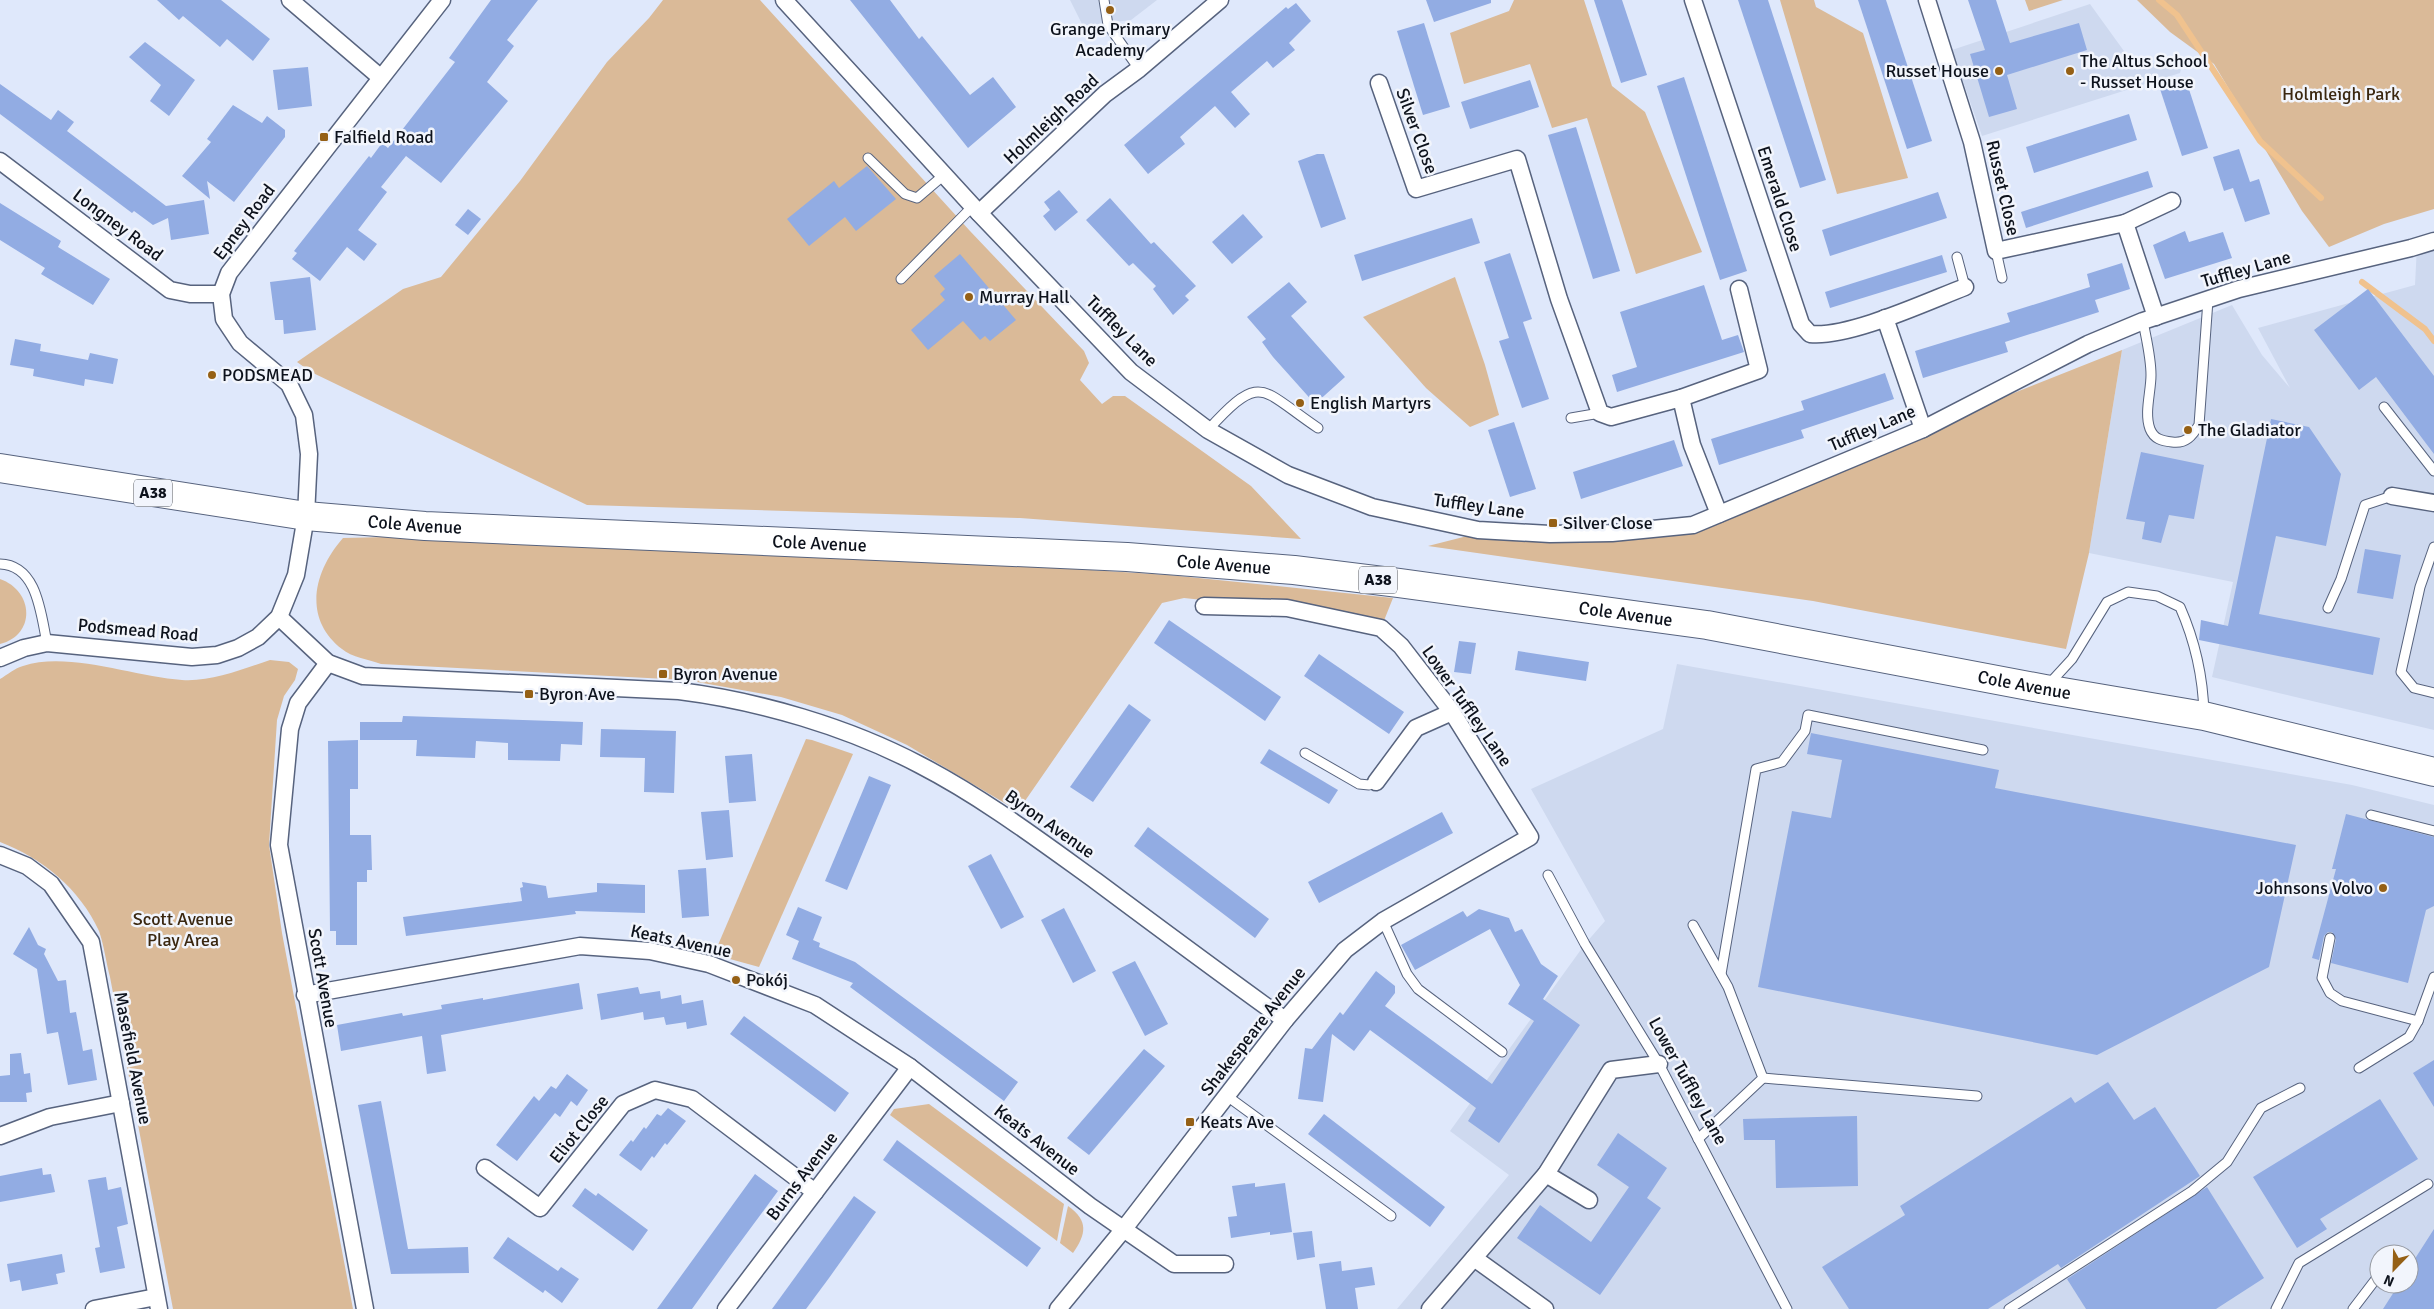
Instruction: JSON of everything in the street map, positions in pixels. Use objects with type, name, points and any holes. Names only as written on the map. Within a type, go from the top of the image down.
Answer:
[{"type":"highway","name":"Cole Avenue","points":[[0,468],[306,516],[434,526],[1127,557],[1294,570],[1707,625],[2045,689],[2204,716],[2434,772]]},
{"type":"street","points":[[290,0],[380,77]]},
{"type":"street","name":"Epney Road","points":[[306,516],[308,454],[304,415],[289,384],[240,343],[224,319],[221,294],[229,273],[380,77],[442,0]]},
{"type":"street","name":"Tuffley Lane","points":[[784,0],[976,210],[1131,372],[1208,430],[1288,475],[1390,511],[1478,530],[1550,534],[1612,533],[1694,524],[1923,429],[2088,344],[2150,319],[2239,289],[2411,248],[2434,240]]},
{"type":"street","name":"Holmleigh Road","points":[[976,210],[1105,94],[1139,69],[1220,0]]},
{"type":"street","name":"Emerald Close","points":[[1693,0],[1801,324],[1810,334],[1823,335],[1885,318],[1965,287]]},
{"type":"street","name":"Russet Close","points":[[1927,0],[1972,142],[1996,251],[2125,223],[2172,201]]},
{"type":"street","name":"Silver Close","points":[[1379,83],[1416,188],[1517,159],[1559,299],[1600,413]]},
{"type":"street","name":"Longney Road","points":[[0,161],[170,290],[190,294],[221,294]]},
{"type":"street","points":[[2125,223],[2150,319]]},
{"type":"street","points":[[1600,413],[1611,417],[1681,398],[1759,370],[1738,289]]},
{"type":"street","points":[[1885,318],[1923,429]]},
{"type":"street","points":[[1681,398],[1692,445],[1719,514]]},
{"type":"street","points":[[2392,496],[2434,503]]},
{"type":"street","name":"Podsmead Road","points":[[0,658],[24,648],[47,643],[192,657],[217,655],[238,648],[258,637],[278,617],[296,575],[306,516]]},
{"type":"street","name":"Lower Tuffley Lane","points":[[1204,606],[1287,608],[1381,628],[1401,646],[1452,712],[1530,838]]},
{"type":"street","name":"Byron Avenue","points":[[278,617],[328,663],[363,676],[679,691],[713,695],[809,720],[862,739],[919,764],[1019,825],[1284,1020]]},
{"type":"street","name":"Scott Avenue","points":[[328,663],[298,703],[290,729],[279,845],[364,1309]]},
{"type":"street","points":[[1376,782],[1416,728],[1452,712]]},
{"type":"street","name":"Shakespeare Avenue","points":[[1058,1309],[1123,1230],[1284,1020],[1345,950],[1383,921],[1530,838]]},
{"type":"street","name":"Masefield Avenue","points":[[0,855],[28,866],[51,884],[90,942],[157,1303]]},
{"type":"street","name":"Keats Avenue","points":[[305,995],[580,946],[650,951],[709,964],[815,1005],[910,1067],[1123,1230],[1174,1264],[1225,1264]]},
{"type":"street","points":[[1430,1309],[1546,1174],[1611,1070],[1659,1064]]},
{"type":"street","name":"Burns Avenue","points":[[726,1309],[910,1067]]},
{"type":"street","name":"Eliot Close","points":[[485,1168],[540,1208],[623,1104],[655,1090],[692,1099],[815,1192]]},
{"type":"street","points":[[0,1136],[50,1117],[121,1103]]},
{"type":"street","points":[[1546,1174],[1588,1200]]},
{"type":"street","points":[[1474,1258],[1545,1309]]},
{"type":"street","points":[[94,1309],[157,1303]]},
{"type":"lane","points":[[1104,0],[1108,24],[1139,69]]},
{"type":"lane","points":[[868,158],[904,194],[917,198],[944,174]]},
{"type":"lane","points":[[901,279],[976,210]]},
{"type":"lane","points":[[1996,251],[2002,278]]},
{"type":"lane","name":"Emerald Close","points":[[1957,256],[1965,287]]},
{"type":"lane","points":[[2150,319],[2151,373],[2148,418],[2150,430],[2155,438],[2162,441],[2175,443],[2184,441],[2192,436],[2199,425],[2208,300]]},
{"type":"lane","points":[[1208,430],[1238,398],[1257,392],[1269,393],[1318,428]]},
{"type":"lane","points":[[2384,407],[2434,471]]},
{"type":"lane","points":[[1571,418],[1600,413]]},
{"type":"lane","points":[[2328,608],[2341,579],[2365,505],[2392,496]]},
{"type":"lane","points":[[2434,547],[2420,587],[2401,672],[2414,688],[2434,693]]},
{"type":"lane","points":[[0,564],[19,571],[27,579],[37,595],[47,643]]},
{"type":"lane","points":[[2045,689],[2072,659],[2107,602],[2128,592],[2157,596],[2180,607],[2191,633],[2204,686],[2204,716]]},
{"type":"lane","points":[[1720,974],[1756,768],[1782,762],[1805,731],[1808,715],[1983,750]]},
{"type":"lane","points":[[1305,753],[1359,784],[1376,782]]},
{"type":"lane","points":[[2371,815],[2434,830]]},
{"type":"lane","name":"Lower Tuffley Lane","points":[[1548,876],[1585,944],[1659,1064],[1787,1309]]},
{"type":"lane","points":[[1383,921],[1407,974],[1418,989],[1502,1052]]},
{"type":"lane","points":[[1693,925],[1720,974],[1763,1078]]},
{"type":"lane","points":[[2330,938],[2322,978],[2330,993],[2342,1000],[2418,1021]]},
{"type":"lane","points":[[2359,1068],[2410,1037],[2434,977]]},
{"type":"lane","points":[[1698,1139],[1763,1078],[1978,1096]]},
{"type":"lane","points":[[2009,1309],[2192,1191],[2227,1162],[2261,1108],[2300,1088]]},
{"type":"lane","points":[[1227,1096],[1391,1216]]},
{"type":"lane","points":[[2277,1305],[2299,1263],[2428,1184]]},
{"type":"lane","points":[[2353,1309],[2369,1288]]},
{"type":"shaded area","name":"Grange Primary Academy","points":[[1070,0],[1157,0],[1131,20],[1083,26]]},
{"type":"shaded area","name":"The Altus School - Russet House","points":[[2090,4],[2129,58],[2181,69],[2180,73],[1982,136],[1952,50]]},
{"type":"shaded area","points":[[2434,242],[2434,730],[2212,677],[2233,582],[2089,553],[2122,350],[2232,305],[2262,355],[2290,388],[2258,328],[2415,285],[2417,246]]},
{"type":"shaded area","points":[[1677,664],[2352,785],[2434,805],[2434,1309],[1397,1309],[1509,1175],[1450,1131],[1585,944],[1605,921],[1531,789],[1663,729]]},
{"type":"green space","points":[[663,0],[760,0],[970,231],[1084,351],[1089,363],[1080,380],[1102,404],[1113,396],[1125,396],[1251,486],[1301,539],[1020,518],[587,505],[311,372],[297,362],[403,289],[441,277],[520,181],[607,62],[649,18]]},
{"type":"green space","points":[[1514,0],[1584,0],[1612,86],[1645,112],[1702,252],[1636,274],[1587,118],[1552,128],[1530,64],[1464,84],[1450,33],[1509,11]]},
{"type":"green space","points":[[1780,0],[1814,0],[1816,7],[1863,33],[1908,178],[1837,194]]},
{"type":"green space","points":[[2025,0],[2063,0],[2029,11]]},
{"type":"green space","name":"Holmleigh Park","points":[[2137,0],[2434,0],[2434,209],[2384,224],[2329,247],[2302,211],[2214,64],[2170,32]]},
{"type":"green space","points":[[1455,277],[1485,365],[1499,415],[1470,427],[1426,388],[1363,317]]},
{"type":"green space","points":[[2122,350],[2089,553],[2066,649],[1813,601],[1428,546],[1487,531],[1694,525],[1923,429]]},
{"type":"green space","points":[[387,537],[1044,567],[1169,575],[1393,598],[1383,623],[1367,617],[1184,598],[1162,603],[1018,811],[907,745],[842,715],[781,697],[686,680],[381,664],[350,654],[329,637],[321,623],[317,609],[319,579],[333,551],[343,538]]},
{"type":"green space","points":[[0,579],[11,585],[19,593],[24,602],[26,613],[25,623],[20,632],[12,639],[0,644]]},
{"type":"green space","name":"Scott Avenue Play Area","points":[[270,660],[289,662],[298,669],[295,680],[284,696],[277,720],[269,845],[282,933],[353,1309],[173,1309],[110,977],[99,931],[81,902],[58,877],[31,857],[0,842],[0,679],[23,666],[41,662],[60,661],[102,666],[163,678],[193,680],[227,674]]},
{"type":"green space","points":[[806,739],[853,754],[759,967],[719,956],[715,952]]},
{"type":"green space","points":[[929,1104],[1064,1204],[1057,1241],[890,1115],[894,1109]]},
{"type":"green space","points":[[1068,1206],[1079,1217],[1083,1228],[1081,1240],[1073,1253],[1060,1243]]},
{"type":"building","points":[[157,0],[221,0],[270,39],[253,61],[227,39],[220,47],[183,16],[179,20]]},
{"type":"building","points":[[491,0],[538,0],[507,40],[514,46],[487,82],[508,101],[441,183],[406,156],[381,187],[387,192],[358,230],[377,244],[364,261],[347,247],[320,281],[292,259],[297,253],[294,251],[369,156],[371,158],[382,143],[388,148],[455,62],[449,58]]},
{"type":"building","points":[[850,0],[890,0],[919,39],[922,36],[970,95],[993,77],[1016,107],[968,148]]},
{"type":"building","points":[[1426,0],[1491,0],[1491,3],[1434,22]]},
{"type":"building","points":[[1594,0],[1622,0],[1647,75],[1621,83]]},
{"type":"building","points":[[1738,0],[1768,0],[1826,180],[1800,188]]},
{"type":"building","points":[[1858,0],[1886,0],[1932,141],[1907,149]]},
{"type":"building","name":"Russet House","points":[[1968,0],[1996,0],[2010,43],[2079,23],[2087,50],[2007,75],[2017,109],[1989,117],[1970,54],[1985,50]]},
{"type":"building","points":[[1296,3],[1311,21],[1289,43],[1295,50],[1273,68],[1267,61],[1231,92],[1250,114],[1235,128],[1215,106],[1180,137],[1185,144],[1148,174],[1124,145],[1286,7],[1288,9]]},
{"type":"building","points":[[1424,23],[1450,107],[1423,115],[1397,31]]},
{"type":"building","points":[[145,42],[195,80],[169,116],[150,101],[161,85],[129,57]]},
{"type":"building","points":[[308,67],[312,106],[278,110],[273,70]]},
{"type":"building","points":[[1684,77],[1747,271],[1720,280],[1657,86]]},
{"type":"building","points":[[1530,80],[1539,107],[1470,129],[1461,102]]},
{"type":"building","points":[[2186,80],[2208,148],[2182,156],[2160,89]]},
{"type":"building","points":[[0,84],[51,120],[58,110],[74,122],[67,131],[166,206],[204,200],[209,234],[171,240],[168,218],[153,225],[134,211],[132,213],[0,114]]},
{"type":"building","points":[[233,105],[262,123],[267,116],[285,130],[285,137],[234,202],[207,181],[210,199],[182,176],[211,142],[207,139]]},
{"type":"building","points":[[2129,114],[2137,140],[2034,173],[2026,147]]},
{"type":"building","points":[[1576,127],[1620,271],[1593,279],[1548,135]]},
{"type":"building","points":[[2239,149],[2250,182],[2259,179],[2270,214],[2245,222],[2233,188],[2224,191],[2213,157]]},
{"type":"building","points":[[1317,154],[1324,154],[1346,219],[1321,228],[1298,161]]},
{"type":"building","points":[[867,166],[896,199],[856,231],[845,217],[809,246],[787,219],[834,181],[839,188]]},
{"type":"building","points":[[2148,171],[2153,187],[2026,228],[2021,212]]},
{"type":"building","points":[[1059,190],[1078,212],[1055,231],[1043,216],[1050,210],[1044,202]]},
{"type":"building","points":[[1938,192],[1947,218],[1830,256],[1822,230]]},
{"type":"building","points":[[1110,198],[1151,244],[1154,242],[1196,286],[1185,296],[1189,300],[1173,315],[1153,289],[1156,286],[1133,263],[1129,266],[1086,220]]},
{"type":"building","points":[[0,203],[61,241],[58,247],[110,279],[93,305],[41,274],[45,268],[0,240]]},
{"type":"building","points":[[468,209],[481,219],[468,235],[455,225]]},
{"type":"building","points":[[1243,214],[1263,237],[1232,264],[1212,242]]},
{"type":"building","points":[[1472,218],[1480,243],[1362,281],[1354,255]]},
{"type":"building","points":[[2185,231],[2189,242],[2223,232],[2232,258],[2165,279],[2153,245]]},
{"type":"building","points":[[1510,253],[1532,319],[1523,322],[1549,399],[1522,408],[1499,341],[1509,338],[1484,262]]},
{"type":"building","name":"Murray Hall","points":[[960,254],[1016,320],[990,341],[985,336],[980,340],[963,321],[928,350],[911,330],[945,300],[940,294],[945,289],[934,276]]},
{"type":"building","points":[[1942,255],[1947,272],[1830,308],[1825,292]]},
{"type":"building","points":[[2122,263],[2130,289],[2095,300],[2099,312],[2005,342],[2008,352],[1923,378],[1915,351],[2010,322],[2007,313],[2090,287],[2087,274]]},
{"type":"building","points":[[310,277],[316,330],[284,334],[283,320],[275,320],[270,282]]},
{"type":"building","points":[[1289,282],[1307,302],[1291,316],[1345,377],[1315,404],[1273,357],[1262,342],[1266,339],[1247,317]]},
{"type":"building","points":[[1704,285],[1722,340],[1738,335],[1744,352],[1617,392],[1612,375],[1637,367],[1620,312]]},
{"type":"building","points":[[2368,289],[2434,376],[2434,454],[2376,377],[2359,390],[2314,330]]},
{"type":"building","points":[[15,339],[41,344],[40,351],[88,360],[90,353],[118,359],[113,384],[85,379],[84,386],[33,376],[34,369],[10,365]]},
{"type":"building","points":[[1885,373],[1894,399],[1801,430],[1804,438],[1719,465],[1711,439],[1804,410],[1801,401]]},
{"type":"building","points":[[2271,419],[2309,427],[2341,474],[2326,546],[2276,536],[2259,614],[2380,638],[2373,675],[2199,640],[2201,620],[2228,626]]},
{"type":"building","points":[[1514,422],[1536,489],[1510,497],[1488,430]]},
{"type":"building","points":[[1674,440],[1683,466],[1581,499],[1573,472]]},
{"type":"building","points":[[2141,452],[2204,465],[2194,519],[2169,515],[2161,543],[2142,539],[2145,522],[2126,519]]},
{"type":"building","points":[[2365,549],[2401,555],[2393,599],[2357,593]]},
{"type":"building","points":[[1169,620],[1281,697],[1265,721],[1154,643]]},
{"type":"building","points":[[1459,641],[1476,643],[1471,674],[1454,672]]},
{"type":"building","points":[[1518,651],[1589,662],[1586,681],[1515,670]]},
{"type":"building","points":[[1319,654],[1404,712],[1389,734],[1304,676]]},
{"type":"building","points":[[1129,704],[1151,720],[1093,802],[1070,787]]},
{"type":"building","points":[[403,716],[583,722],[582,745],[561,744],[560,761],[508,760],[508,743],[476,741],[475,758],[416,756],[417,740],[360,740],[360,722],[402,722]]},
{"type":"building","points":[[601,729],[676,731],[674,793],[644,792],[645,758],[600,757]]},
{"type":"building","points":[[1811,733],[1999,770],[1995,788],[2296,845],[2269,967],[2097,1055],[1758,987],[1792,811],[1831,818],[1842,760],[1807,754]]},
{"type":"building","points":[[358,740],[358,789],[350,789],[350,835],[371,835],[372,870],[367,870],[367,882],[357,882],[357,945],[336,945],[336,931],[330,931],[328,741]]},
{"type":"building","points":[[1269,749],[1338,790],[1329,804],[1260,763]]},
{"type":"building","points":[[752,754],[756,801],[729,803],[725,756]]},
{"type":"building","points":[[869,776],[891,785],[847,890],[825,881]]},
{"type":"building","points":[[729,810],[733,857],[706,860],[701,812]]},
{"type":"building","points":[[1442,812],[1453,833],[1319,903],[1308,882]]},
{"type":"building","name":"Johnsons Volvo","points":[[2346,814],[2434,837],[2434,906],[2426,910],[2408,983],[2331,963],[2336,939],[2332,932],[2328,932],[2324,936],[2319,960],[2312,958],[2336,869],[2332,869]]},
{"type":"building","points":[[1148,827],[1269,919],[1255,938],[1134,846]]},
{"type":"building","points":[[991,854],[1024,917],[1001,929],[968,866]]},
{"type":"building","points":[[706,868],[709,916],[682,918],[678,870]]},
{"type":"building","points":[[522,882],[546,886],[548,898],[597,892],[597,883],[645,885],[645,913],[575,911],[576,914],[406,936],[403,917],[522,901],[520,888],[523,887]]},
{"type":"building","points":[[798,907],[822,917],[813,940],[820,943],[819,947],[855,962],[1018,1082],[1004,1101],[850,987],[853,983],[792,959],[799,941],[786,935]]},
{"type":"building","points":[[1064,908],[1096,971],[1073,983],[1041,920]]},
{"type":"building","points":[[1479,909],[1509,918],[1515,932],[1522,929],[1541,964],[1558,976],[1543,999],[1580,1025],[1499,1143],[1468,1121],[1476,1108],[1370,1030],[1354,1051],[1332,1034],[1323,1102],[1298,1099],[1305,1048],[1312,1049],[1340,1012],[1343,1015],[1376,971],[1395,986],[1395,993],[1385,1006],[1492,1084],[1534,1021],[1508,1004],[1520,985],[1490,929],[1415,970],[1401,945],[1463,911],[1467,917]]},
{"type":"building","points":[[29,927],[38,945],[46,949],[44,954],[58,981],[66,980],[70,1013],[76,1012],[83,1051],[92,1049],[97,1080],[68,1085],[58,1032],[47,1034],[37,969],[13,954]]},
{"type":"building","points":[[1135,961],[1168,1024],[1145,1036],[1112,972]]},
{"type":"building","points":[[579,983],[583,1009],[441,1035],[446,1071],[427,1074],[422,1036],[341,1051],[337,1025],[402,1013],[403,1016],[442,1009],[441,1005],[483,998],[483,1000]]},
{"type":"building","points":[[638,987],[640,994],[660,991],[661,999],[681,995],[682,1004],[703,1000],[707,1025],[687,1029],[686,1022],[666,1025],[664,1017],[644,1020],[643,1012],[601,1020],[597,994]]},
{"type":"building","points":[[744,1016],[849,1093],[835,1112],[730,1034]]},
{"type":"building","points":[[1144,1049],[1165,1066],[1089,1155],[1067,1138]]},
{"type":"building","points":[[21,1053],[24,1074],[30,1073],[32,1092],[26,1093],[27,1102],[0,1102],[0,1076],[10,1075],[10,1054]]},
{"type":"building","points":[[2434,1060],[2434,1107],[2413,1073]]},
{"type":"building","points":[[567,1074],[588,1090],[577,1106],[571,1101],[560,1117],[555,1113],[517,1161],[496,1145],[534,1096],[539,1101],[551,1086],[556,1089]]},
{"type":"building","points":[[2108,1082],[2134,1120],[2155,1107],[2200,1176],[2061,1268],[2058,1264],[1988,1309],[1849,1309],[1822,1267],[1905,1215],[1900,1206],[2071,1097],[2075,1103]]},
{"type":"building","points":[[2380,1099],[2418,1159],[2320,1219],[2327,1229],[2297,1248],[2253,1177]]},
{"type":"building","points":[[381,1101],[408,1249],[468,1247],[469,1273],[391,1274],[358,1105]]},
{"type":"building","points":[[668,1108],[686,1121],[667,1145],[665,1143],[654,1158],[652,1156],[641,1171],[619,1155],[631,1140],[633,1142],[644,1127],[646,1129],[657,1114],[661,1116]]},
{"type":"building","points":[[1324,1114],[1445,1207],[1430,1227],[1308,1134]]},
{"type":"building","points":[[1857,1116],[1858,1186],[1776,1188],[1775,1140],[1744,1140],[1743,1119]]},
{"type":"building","points":[[1618,1133],[1667,1168],[1647,1198],[1661,1208],[1600,1295],[1517,1238],[1540,1205],[1591,1242],[1629,1187],[1597,1165]]},
{"type":"building","points":[[897,1140],[1041,1248],[1027,1267],[883,1160]]},
{"type":"building","points":[[42,1168],[43,1175],[51,1174],[55,1192],[0,1202],[0,1176]]},
{"type":"building","points":[[755,1174],[778,1191],[692,1309],[657,1309]]},
{"type":"building","points":[[106,1177],[108,1190],[121,1187],[128,1224],[117,1227],[125,1268],[100,1273],[95,1248],[100,1247],[88,1180]]},
{"type":"building","points":[[1255,1183],[1255,1187],[1285,1183],[1292,1232],[1270,1235],[1270,1232],[1231,1238],[1228,1217],[1237,1216],[1232,1186]]},
{"type":"building","points":[[2207,1187],[2264,1278],[2216,1309],[2086,1309],[2067,1279]]},
{"type":"building","points":[[585,1188],[596,1196],[598,1193],[648,1230],[633,1251],[572,1206]]},
{"type":"building","points":[[854,1196],[876,1212],[829,1278],[806,1309],[772,1309]]},
{"type":"building","points":[[2434,1229],[2434,1309],[2383,1309],[2393,1294],[2419,1294],[2419,1252]]},
{"type":"building","points":[[1312,1231],[1315,1257],[1297,1260],[1293,1233]]},
{"type":"building","points":[[508,1237],[558,1271],[561,1267],[579,1279],[562,1303],[545,1290],[543,1293],[493,1258]]},
{"type":"building","points":[[62,1254],[65,1272],[56,1274],[58,1284],[22,1291],[20,1280],[10,1282],[7,1264]]},
{"type":"building","points":[[1341,1261],[1342,1271],[1372,1267],[1375,1285],[1355,1288],[1358,1309],[1326,1309],[1319,1264]]},
{"type":"waterway","points":[[2159,0],[2177,15],[2260,141],[2321,198]]},
{"type":"waterway","points":[[2362,282],[2425,329],[2434,341]]},
{"type":"place","name":"Grange Primary Academy","points":[[1110,10]]},
{"type":"place","name":"Russet House","points":[[1999,71]]},
{"type":"place","name":"The Altus School - Russet House","points":[[2070,71]]},
{"type":"place","name":"Falfield Road","points":[[324,137]]},
{"type":"place","name":"Murray Hall","points":[[969,297]]},
{"type":"place","name":"PODSMEAD","points":[[212,375]]},
{"type":"place","name":"English Martyrs","points":[[1300,403]]},
{"type":"place","name":"The Gladiator","points":[[2188,430]]},
{"type":"place","name":"Silver Close","points":[[1553,523]]},
{"type":"place","name":"Byron Avenue","points":[[663,674]]},
{"type":"place","name":"Byron Ave","points":[[529,694]]},
{"type":"place","name":"Johnsons Volvo","points":[[2383,888]]},
{"type":"place","name":"Pokój","points":[[736,980]]},
{"type":"place","name":"Keats Ave","points":[[1190,1122]]}]
